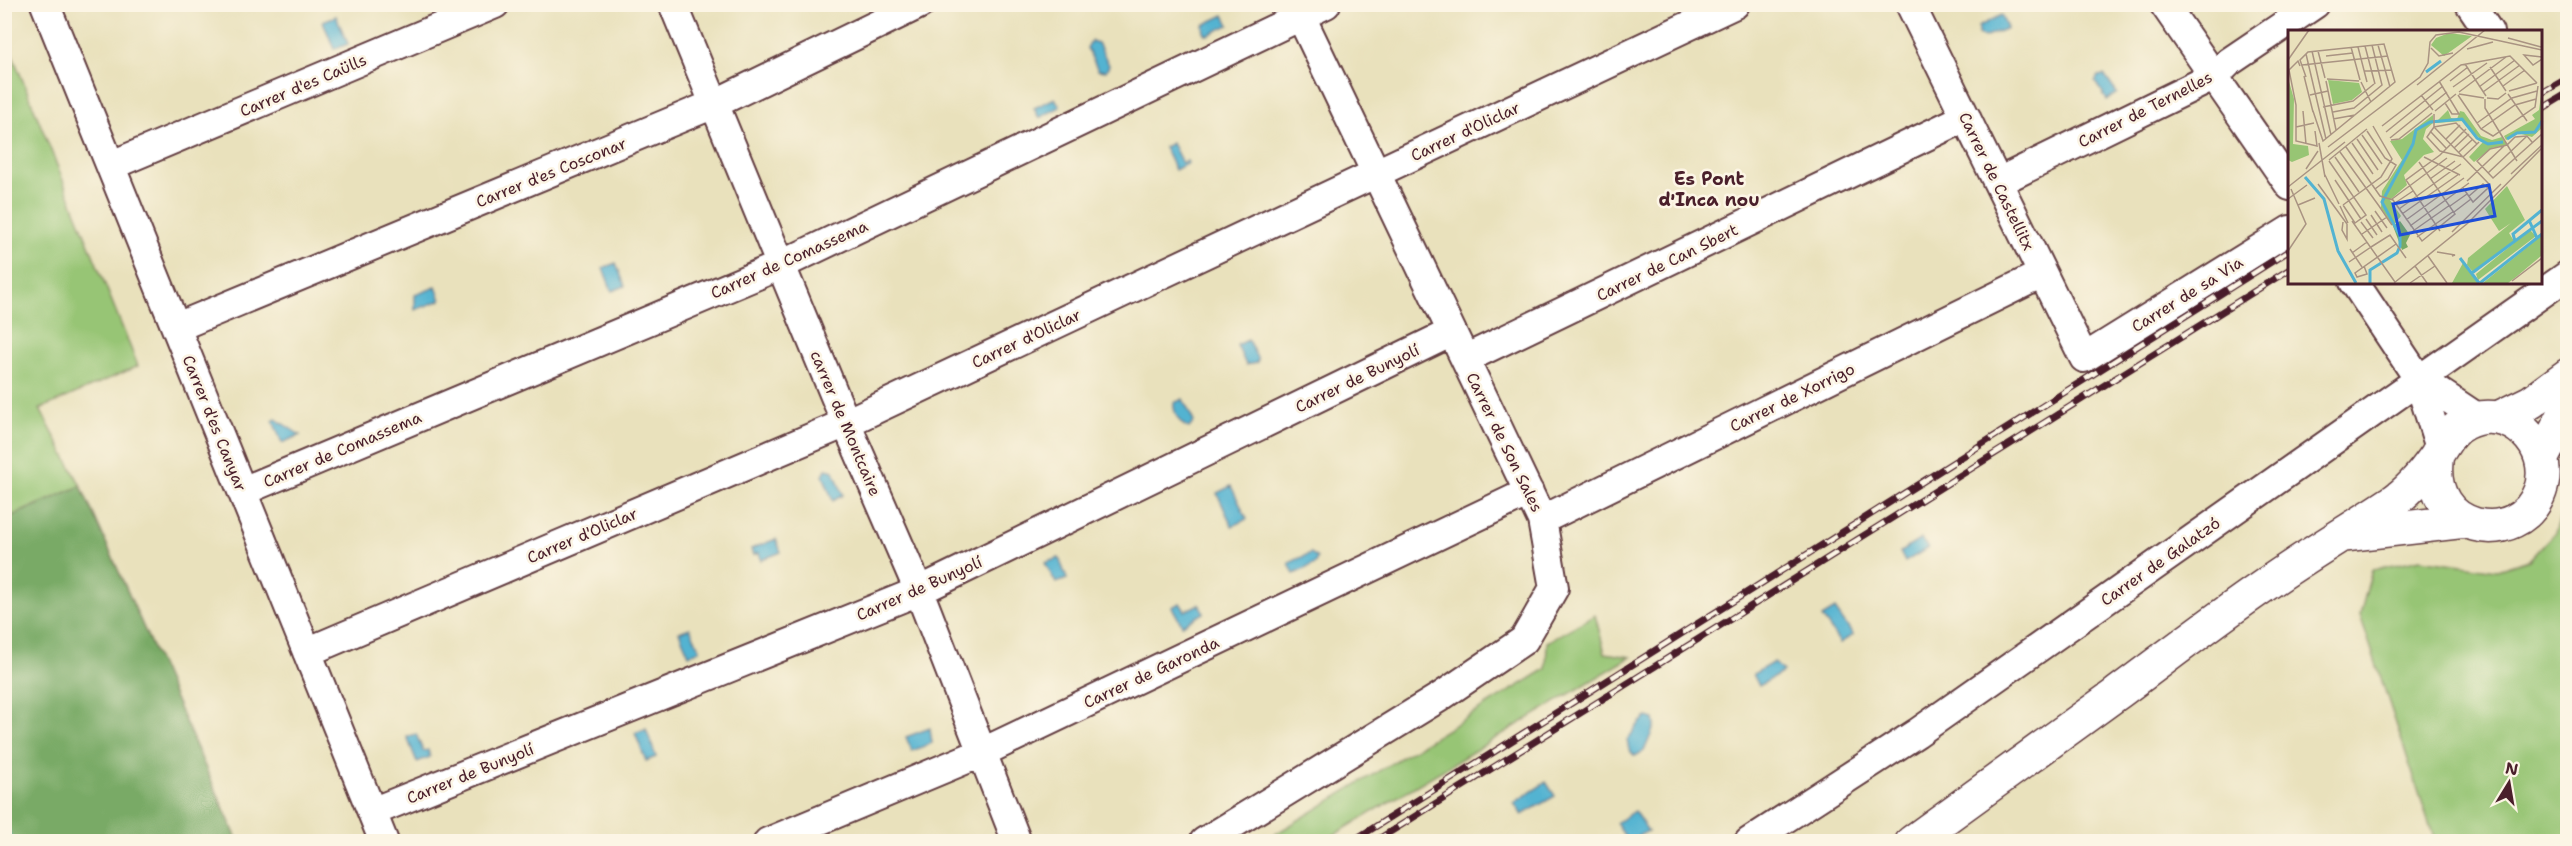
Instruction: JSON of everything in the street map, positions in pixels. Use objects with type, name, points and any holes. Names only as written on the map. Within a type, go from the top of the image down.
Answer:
[{"type":"main road","points":[[1912,842],[2264,585],[2400,497],[2452,432],[2531,402],[2568,375]]},
{"type":"main road","points":[[2542,458],[2568,407]]},
{"type":"main road","points":[[2439,451],[2435,477],[2442,499],[2450,513],[2466,521],[2492,526],[2517,519],[2530,507],[2540,492],[2544,475],[2542,458],[2536,443],[2526,431],[2488,418]]},
{"type":"main road","points":[[2339,535],[2425,528],[2466,521]]},
{"type":"street","name":"Carrer d'es Canyar","points":[[45,4],[384,842]]},
{"type":"street","name":"Carrer d'es Caülls","points":[[112,165],[495,4]]},
{"type":"street","name":"carrer de Montcaire","points":[[674,4],[846,423],[919,591],[1017,842]]},
{"type":"street","name":"Carrer d'es Cosconar","points":[[177,327],[714,104],[920,4]]},
{"type":"street","name":"Carrer d'Oliclar","points":[[307,652],[846,423],[1735,4]]},
{"type":"street","name":"Carrer de Castellitx","points":[[1910,4],[2084,358]]},
{"type":"street","points":[[2164,4],[2288,183]]},
{"type":"street","name":"Carrer de Ternelles","points":[[1998,182],[2215,76],[2229,62],[2315,4]]},
{"type":"street","points":[[2470,4],[2488,30]]},
{"type":"street","name":"Carrer de Son Sales","points":[[1204,842],[1440,697],[1524,640],[1554,588],[1542,520],[1376,173],[1307,8]]},
{"type":"street","name":"Carrer de Comassema","points":[[243,491],[781,265],[1307,8]]},
{"type":"street","name":"Carrer de Can Sbert","points":[[1465,359],[1966,117]]},
{"type":"street","name":"Carrer de sa Via","points":[[2084,358],[2288,231]]},
{"type":"street","name":"Carrer de Xorrigo","points":[[1542,520],[2042,274]]},
{"type":"street","name":"Carrer de Galatzó","points":[[1749,842],[1917,734],[2568,274]]},
{"type":"street","points":[[2355,284],[2418,378],[2439,451]]},
{"type":"street","name":"Carrer de Bunyolí","points":[[372,812],[919,591],[1452,332]]},
{"type":"street","points":[[2418,378],[2488,418]]},
{"type":"street","name":"Carrer de Garonda","points":[[768,842],[981,753],[1529,492]]},
{"type":"green space","points":[[4,34],[138,366],[40,409],[81,486],[5,519]]},
{"type":"green space","points":[[81,486],[238,841],[5,841],[5,519]]},
{"type":"green space","points":[[2567,495],[2567,841],[2435,841],[2360,615],[2372,570],[2420,559],[2497,570],[2529,560],[2555,532]]},
{"type":"green space","points":[[1595,615],[1605,653],[1631,657],[1324,841],[1264,841],[1546,669],[1547,642]]},
{"type":"water","points":[[1224,15],[1229,25],[1208,35],[1204,33],[1203,25]]},
{"type":"water","points":[[2001,15],[2007,28],[1984,38],[1978,34],[1978,27]]},
{"type":"water","points":[[336,16],[348,44],[334,49],[323,21]]},
{"type":"water","points":[[1091,41],[1098,43],[1109,65],[1106,71],[1098,70],[1087,48]]},
{"type":"water","points":[[2104,75],[2117,93],[2107,100],[2095,82],[2098,76]]},
{"type":"water","points":[[1055,98],[1060,107],[1039,118],[1034,108]]},
{"type":"water","points":[[1172,143],[1182,163],[1187,161],[1188,163],[1175,170],[1164,147]]},
{"type":"water","points":[[616,263],[625,286],[612,291],[603,268]]},
{"type":"water","points":[[436,287],[441,300],[415,310],[415,295]]},
{"type":"water","points":[[1248,340],[1258,360],[1256,363],[1246,365],[1237,345]]},
{"type":"water","points":[[1183,399],[1194,422],[1189,428],[1180,421],[1175,410],[1174,403]]},
{"type":"water","points":[[276,419],[300,435],[282,443],[273,421]]},
{"type":"water","points":[[826,469],[834,471],[843,495],[833,501],[823,475]]},
{"type":"water","points":[[1231,486],[1247,519],[1232,526],[1217,493]]},
{"type":"water","points":[[776,539],[781,552],[761,560],[759,553],[753,555],[751,549]]},
{"type":"water","points":[[1921,539],[1928,548],[1905,562],[1900,552]]},
{"type":"water","points":[[1311,553],[1317,558],[1315,564],[1294,574],[1289,563]]},
{"type":"water","points":[[1059,558],[1067,579],[1056,583],[1045,563]]},
{"type":"water","points":[[1180,603],[1185,611],[1199,604],[1204,613],[1182,625],[1172,607]]},
{"type":"water","points":[[1835,609],[1853,635],[1840,643],[1822,617]]},
{"type":"water","points":[[690,628],[700,650],[689,655],[679,632]]},
{"type":"water","points":[[1774,662],[1783,672],[1759,686],[1753,674]]},
{"type":"water","points":[[1647,717],[1654,719],[1655,725],[1644,751],[1635,756],[1629,750],[1627,740]]},
{"type":"water","points":[[930,728],[932,743],[912,751],[906,737]]},
{"type":"water","points":[[646,729],[656,757],[646,761],[635,733]]},
{"type":"water","points":[[416,734],[423,751],[428,750],[430,757],[417,762],[407,737]]},
{"type":"water","points":[[1546,782],[1555,796],[1522,815],[1514,803]]},
{"type":"water","points":[[1634,811],[1648,831],[1628,841],[1616,823]]},
{"type":"waterway","points":[[4,826],[9,842]]},
{"type":"railway","points":[[2542,93],[2568,78]]},
{"type":"railway","points":[[2542,109],[2568,93]]},
{"type":"railway","points":[[1351,842],[2288,251]]},
{"type":"railway","points":[[1374,842],[2288,270]]},
{"type":"district","name":"Es Pont d'Inca nou","points":[[1709,189]]}]
